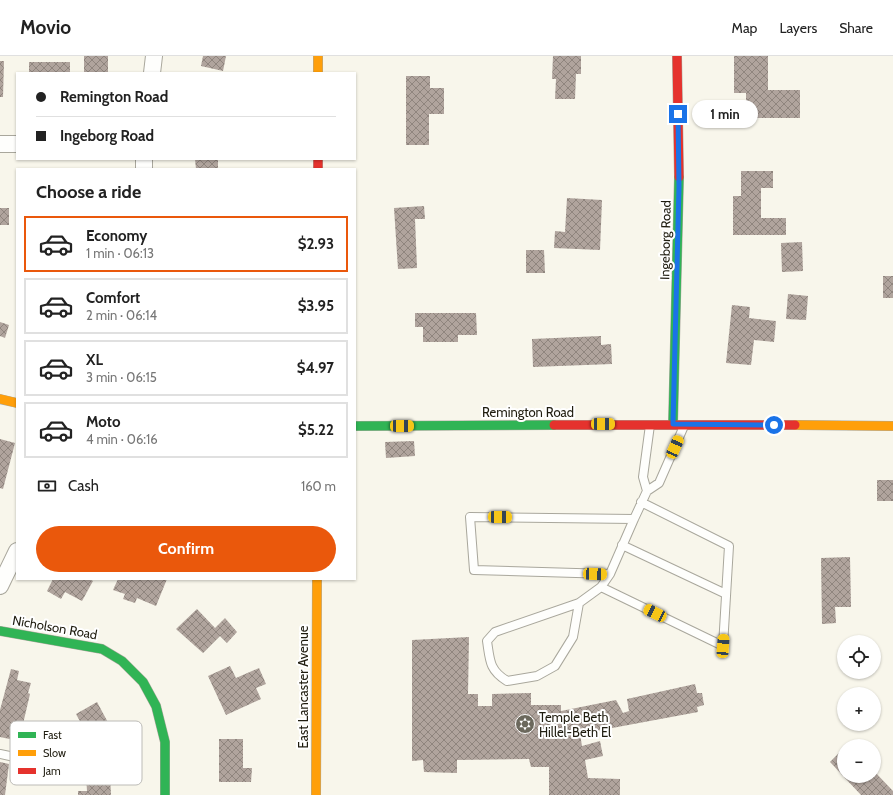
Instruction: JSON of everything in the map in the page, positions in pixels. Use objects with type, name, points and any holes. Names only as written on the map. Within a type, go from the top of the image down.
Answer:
[{"type":"main road","points":[[318,56],[318,72]]},
{"type":"main road","name":"Ingeborg Road","points":[[673,424],[679,187],[677,56]]},
{"type":"main road","points":[[0,399],[16,403]]},
{"type":"main road","name":"Remington Road","points":[[356,426],[685,424],[893,426]]},
{"type":"main road","name":"East Lancaster Avenue","points":[[316,580],[316,795]]},
{"type":"main road","name":"Nicholson Road","points":[[0,631],[102,649],[122,661],[143,682],[156,706],[165,742],[165,795]]},
{"type":"street","points":[[152,72],[154,56]]},
{"type":"street","points":[[0,144],[16,144]]},
{"type":"street","points":[[0,586],[16,553]]},
{"type":"lane","points":[[647,491],[643,477],[650,424]]},
{"type":"lane","points":[[579,603],[573,637],[555,666],[537,676],[507,681],[498,675],[491,666],[487,641],[495,632],[579,603],[602,587],[610,574],[641,502],[647,491],[659,483],[685,424]]},
{"type":"lane","points":[[602,587],[723,646],[729,546],[641,502]]},
{"type":"lane","points":[[610,574],[474,570],[470,517],[634,519]]},
{"type":"lane","points":[[622,545],[726,594]]},
{"type":"lane","points":[[0,754],[10,756]]},
{"type":"building","points":[[84,56],[108,56],[108,72],[84,72]]},
{"type":"building","points":[[203,56],[226,56],[223,71],[201,66]]},
{"type":"building","points":[[553,56],[581,56],[581,74],[576,74],[575,99],[555,99],[556,79],[552,79]]},
{"type":"building","points":[[734,56],[768,56],[768,90],[800,90],[800,118],[746,118],[746,93],[734,93]]},
{"type":"building","points":[[0,61],[4,61],[3,97],[0,97]]},
{"type":"building","points":[[29,62],[70,62],[70,72],[29,72]]},
{"type":"building","points":[[406,76],[430,76],[430,88],[444,88],[444,114],[429,114],[429,145],[406,145]]},
{"type":"building","points":[[195,160],[218,160],[218,168],[196,168]]},
{"type":"building","points":[[741,171],[773,171],[773,188],[761,188],[761,218],[786,218],[786,235],[733,235],[733,196],[741,196]]},
{"type":"building","points":[[567,198],[602,200],[600,250],[554,248],[555,231],[565,232]]},
{"type":"building","points":[[424,206],[425,219],[415,219],[417,268],[398,269],[394,208]]},
{"type":"building","points":[[0,208],[9,208],[9,225],[0,225]]},
{"type":"building","points":[[802,242],[803,271],[782,272],[781,243]]},
{"type":"building","points":[[526,250],[544,250],[545,273],[526,273]]},
{"type":"building","points":[[883,276],[893,276],[893,298],[883,298]]},
{"type":"building","points":[[788,294],[808,296],[806,320],[786,319]]},
{"type":"building","points":[[732,305],[750,307],[749,318],[776,321],[774,342],[754,340],[751,365],[726,363]]},
{"type":"building","points":[[415,313],[476,313],[477,335],[458,335],[458,342],[423,342],[423,327],[415,327]]},
{"type":"building","points":[[0,322],[9,325],[5,338],[0,336]]},
{"type":"building","points":[[601,336],[601,345],[611,344],[612,364],[533,367],[532,339]]},
{"type":"building","points":[[0,439],[15,443],[3,489],[0,488]]},
{"type":"building","points":[[414,441],[415,456],[386,458],[385,442]]},
{"type":"building","points":[[877,480],[893,480],[893,501],[877,501]]},
{"type":"building","points":[[850,557],[851,607],[835,607],[836,623],[822,624],[821,558]]},
{"type":"building","points":[[52,580],[93,581],[82,601],[65,592],[61,599],[47,591]]},
{"type":"building","points":[[118,580],[167,580],[156,606],[137,598],[135,603],[123,599],[125,594],[113,590]]},
{"type":"building","points":[[197,609],[215,628],[225,618],[237,632],[227,643],[220,636],[203,653],[176,629]]},
{"type":"building","name":"Temple Beth Hillel-Beth El","points":[[469,637],[468,694],[478,694],[478,706],[492,706],[492,694],[531,693],[531,705],[561,705],[561,711],[616,700],[623,713],[629,711],[627,699],[695,684],[697,693],[702,693],[704,705],[697,707],[698,712],[580,734],[582,746],[600,741],[603,756],[585,760],[588,778],[620,779],[620,795],[549,795],[549,767],[531,767],[529,759],[457,760],[457,773],[424,772],[423,760],[412,761],[412,640]]},
{"type":"building","points":[[230,666],[236,678],[259,668],[266,684],[256,688],[261,699],[226,715],[208,676]]},
{"type":"building","points":[[11,669],[19,671],[17,680],[31,683],[28,693],[30,694],[24,721],[10,721],[10,739],[0,737],[0,710]]},
{"type":"building","points":[[97,702],[107,721],[80,721],[76,714]]},
{"type":"building","points":[[219,739],[243,739],[243,768],[252,768],[251,782],[219,782]]},
{"type":"building","points":[[837,755],[837,769],[830,762]]},
{"type":"building","points":[[0,762],[9,764],[5,795],[0,795]]},
{"type":"building","points":[[881,778],[893,791],[893,795],[861,795],[850,783],[881,783]]},
{"type":"building","points":[[87,785],[111,785],[111,795],[78,795],[78,791],[87,791]]},
{"type":"traffic: fast","points":[[673,424],[679,177]]},
{"type":"traffic: fast","points":[[356,426],[554,425]]},
{"type":"traffic: fast","points":[[0,631],[102,649],[122,661],[143,682],[156,706],[165,742],[165,795]]},
{"type":"traffic: slow","points":[[318,56],[318,72]]},
{"type":"traffic: slow","points":[[0,399],[16,403]]},
{"type":"traffic: slow","points":[[795,425],[893,426]]},
{"type":"traffic: slow","points":[[316,795],[317,580]]},
{"type":"traffic: jam","points":[[677,56],[679,177]]},
{"type":"traffic: jam","points":[[318,160],[318,168]]},
{"type":"traffic: jam","points":[[554,425],[795,425]]},
{"type":"place","name":"Temple Beth Hillel-Beth El","points":[[525,724]]},
{"type":"route","points":[[678,114],[679,187],[673,424],[774,425]]}]
